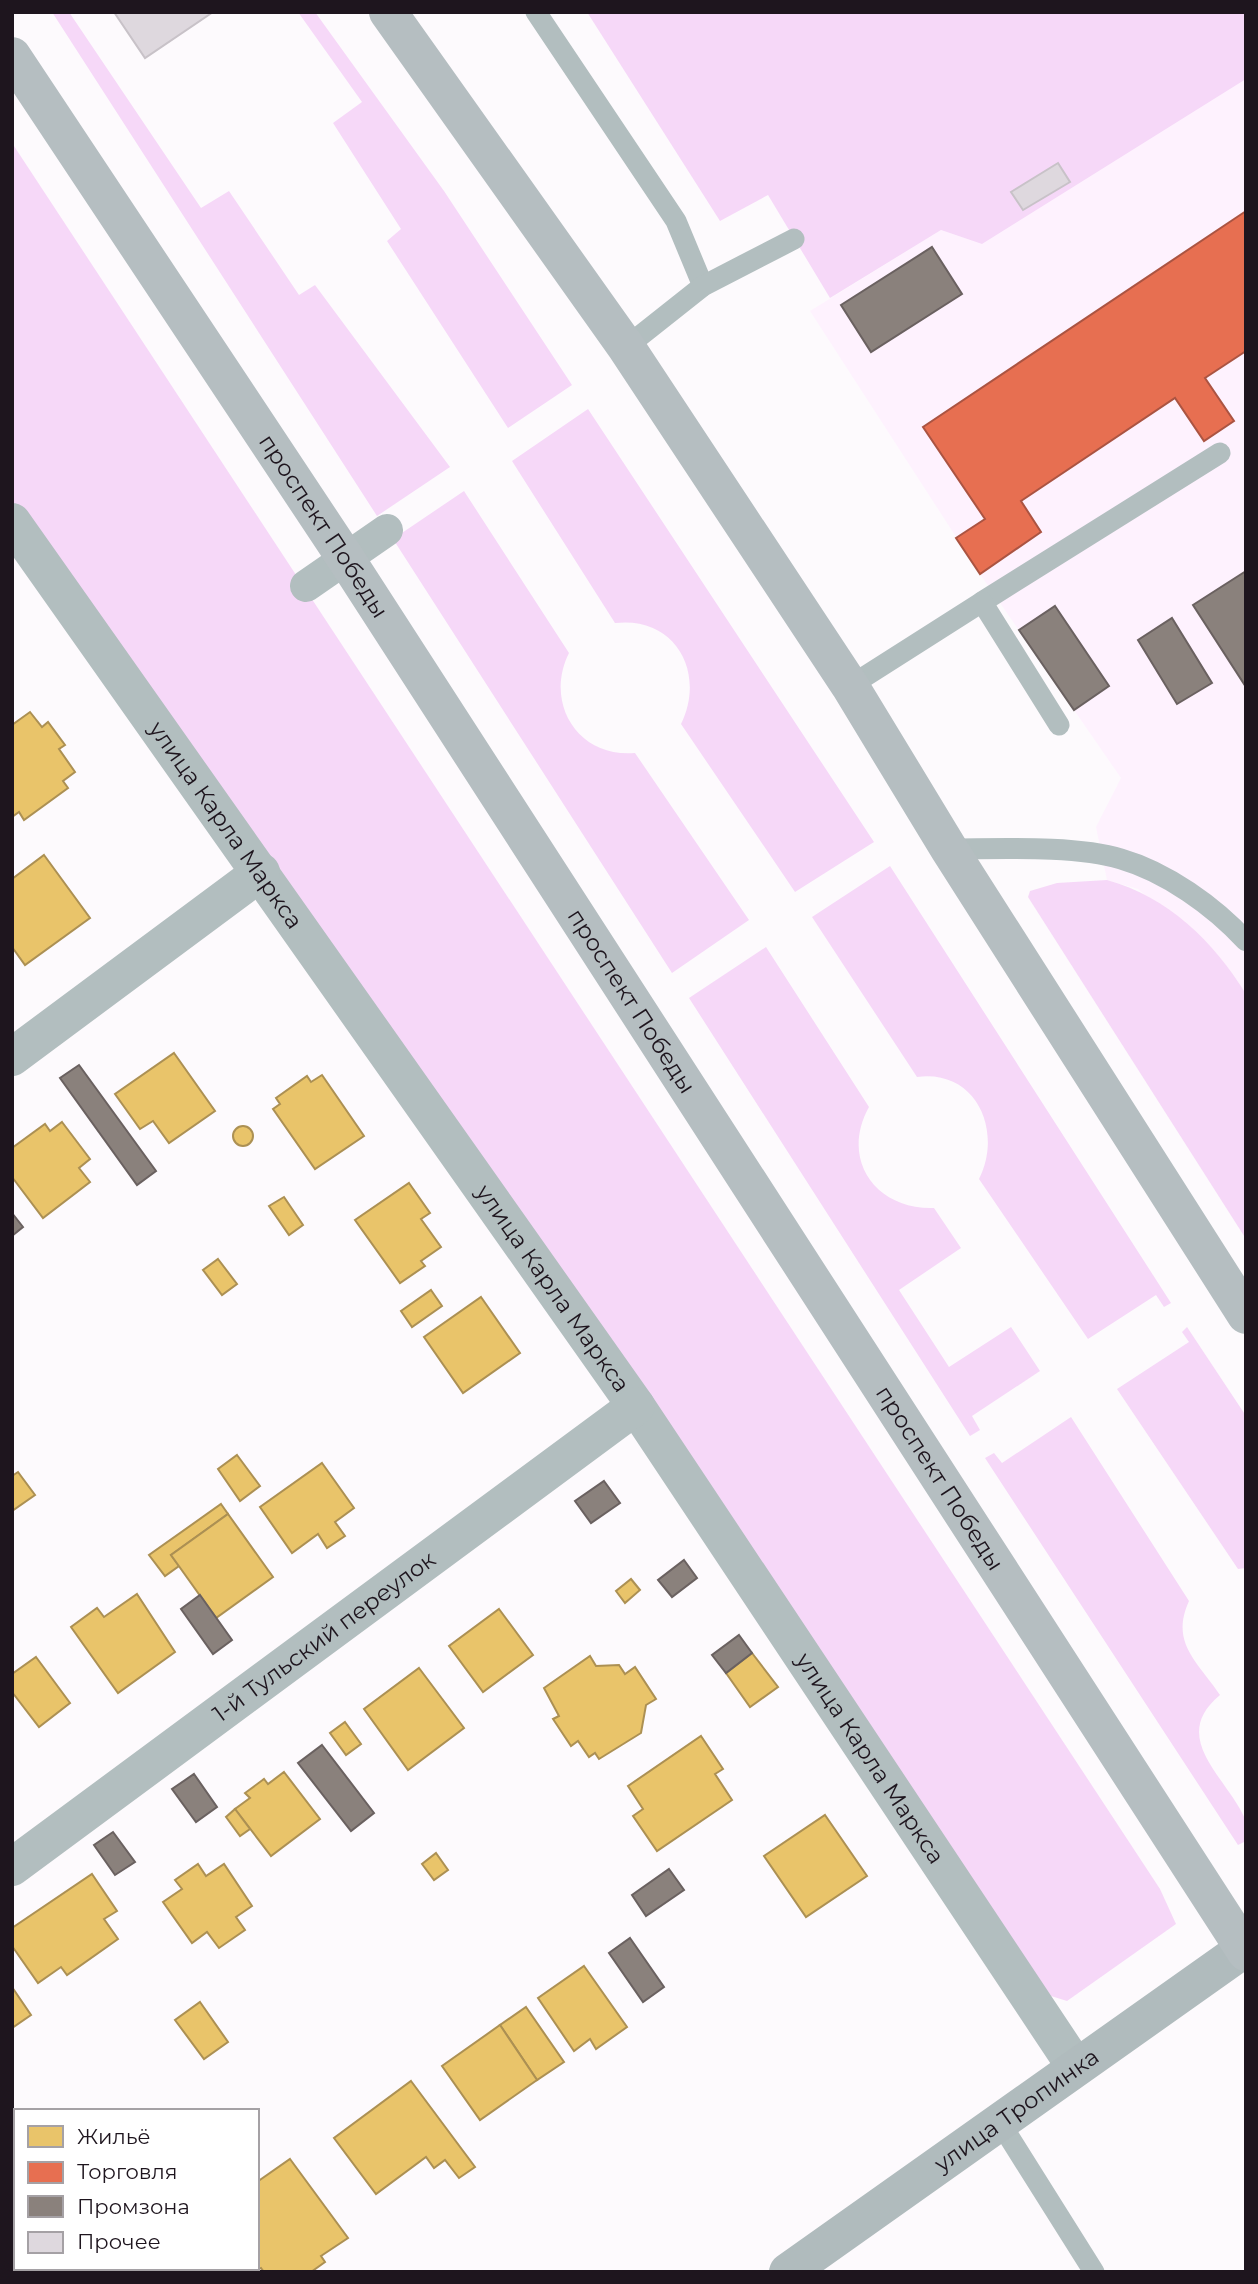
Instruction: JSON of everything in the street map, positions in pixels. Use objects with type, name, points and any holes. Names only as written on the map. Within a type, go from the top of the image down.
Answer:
[{"type":"main road","points":[[388,12],[625,347],[850,686],[949,849],[1246,1315]]},
{"type":"main road","name":"проспект Победы","points":[[12,55],[346,559],[1245,1951]]},
{"type":"main road","name":"улица Тропинка","points":[[811,2265],[1075,2066],[1245,1951]]},
{"type":"street","name":"улица Карла Маркса","points":[[12,522],[636,1406],[1075,2066]]},
{"type":"street","points":[[306,586],[387,530]]},
{"type":"street","points":[[12,1057],[261,872]]},
{"type":"street","name":"1-й Тульский переулок","points":[[12,1867],[636,1406]]},
{"type":"lane","points":[[536,12],[676,221],[703,286]]},
{"type":"lane","points":[[625,347],[703,286],[794,239]]},
{"type":"lane","points":[[850,686],[1220,453]]},
{"type":"lane","points":[[982,602],[1059,725]]},
{"type":"lane","points":[[949,849],[1031,850],[1120,859],[1179,887],[1206,906],[1246,941]]},
{"type":"lane","points":[[999,2121],[1094,2272]]},
{"type":"shaded area","points":[[52,12],[69,12],[201,208],[229,191],[299,295],[315,285],[450,467],[377,516]]},
{"type":"shaded area","points":[[298,12],[315,12],[444,191],[572,385],[508,428],[387,241],[401,229],[333,123],[362,102]]},
{"type":"shaded area","points":[[587,12],[1246,12],[1246,79],[982,244],[941,230],[830,298],[768,195],[720,221]]},
{"type":"shaded area","points":[[1246,79],[1246,994],[1233,974],[1138,889],[1107,880],[1096,827],[1121,778],[980,574],[810,311],[941,230],[982,244]]},
{"type":"shaded area","points":[[12,143],[1160,1889],[1176,1924],[1067,2001],[1051,1996],[12,506]]},
{"type":"shaded area","points":[[588,409],[874,842],[795,892],[681,724],[688,705],[690,686],[687,668],[680,652],[669,638],[655,629],[636,623],[615,623],[512,461]]},
{"type":"shaded area","points":[[464,491],[569,653],[562,672],[561,690],[564,708],[571,724],[582,737],[597,747],[615,752],[635,753],[749,920],[672,973],[393,539]]},
{"type":"shaded area","points":[[890,866],[1171,1303],[1164,1307],[1156,1295],[1088,1339],[979,1179],[986,1161],[988,1142],[980,1107],[969,1093],[955,1083],[938,1077],[917,1077],[812,917]]},
{"type":"shaded area","points":[[1107,880],[1150,898],[1187,923],[1219,956],[1246,994],[1246,1239],[1028,897],[1030,891],[1057,883]]},
{"type":"shaded area","points":[[766,947],[869,1107],[861,1126],[859,1145],[861,1162],[868,1178],[880,1191],[895,1200],[913,1206],[934,1208],[961,1248],[899,1290],[949,1367],[1011,1327],[1040,1371],[972,1416],[980,1430],[970,1436],[689,998]]},
{"type":"shaded area","points":[[1187,1327],[1246,1416],[1246,1568],[1238,1569],[1117,1389],[1189,1342],[1182,1332]]},
{"type":"shaded area","points":[[1071,1417],[1189,1601],[1184,1616],[1184,1640],[1195,1661],[1220,1695],[1205,1711],[1199,1727],[1200,1742],[1215,1773],[1245,1819],[1246,1841],[1238,1845],[985,1458],[994,1453],[1002,1463]]},
{"type":"building: Жильё","points":[[30,712],[42,727],[48,722],[65,745],[59,749],[75,772],[63,781],[68,788],[24,820],[19,812],[12,817],[12,725]]},
{"type":"building: Жильё","points":[[44,855],[90,918],[25,965],[12,947],[12,879]]},
{"type":"building: Жильё","points":[[174,1053],[215,1111],[169,1143],[153,1121],[140,1129],[115,1094]]},
{"type":"building: Жильё","points":[[322,1075],[364,1136],[315,1169],[273,1109],[280,1104],[276,1098],[307,1076],[311,1082]]},
{"type":"building: Жильё","points":[[62,1122],[90,1159],[79,1168],[90,1182],[43,1218],[12,1177],[12,1148],[45,1124],[50,1131]]},
{"type":"building: Жильё","points":[[243,1126],[250,1129],[253,1136],[250,1143],[243,1146],[236,1143],[233,1136],[236,1129]]},
{"type":"building: Жильё","points":[[409,1183],[430,1213],[421,1219],[441,1247],[421,1261],[425,1266],[400,1283],[355,1220]]},
{"type":"building: Жильё","points":[[284,1197],[303,1225],[289,1235],[269,1206]]},
{"type":"building: Жильё","points":[[218,1259],[237,1284],[222,1295],[203,1270]]},
{"type":"building: Жильё","points":[[431,1290],[442,1306],[412,1327],[401,1311]]},
{"type":"building: Жильё","points":[[481,1297],[520,1353],[463,1393],[424,1337]]},
{"type":"building: Жильё","points":[[237,1455],[260,1486],[240,1501],[218,1469]]},
{"type":"building: Жильё","points":[[322,1463],[354,1508],[335,1522],[345,1536],[327,1548],[318,1534],[292,1553],[260,1507]]},
{"type":"building: Жильё","points":[[18,1472],[35,1495],[12,1511],[12,1476]]},
{"type":"building: Жильё","points":[[221,1504],[228,1514],[171,1555],[179,1566],[165,1576],[149,1555]]},
{"type":"building: Жильё","points":[[228,1514],[273,1577],[216,1618],[171,1555]]},
{"type":"building: Жильё","points":[[631,1579],[640,1590],[625,1603],[616,1591]]},
{"type":"building: Жильё","points":[[137,1594],[175,1652],[118,1693],[71,1627],[97,1608],[104,1617]]},
{"type":"building: Жильё","points":[[499,1609],[533,1655],[483,1692],[449,1646]]},
{"type":"building: Жильё","points":[[752,1653],[778,1687],[750,1707],[726,1673]]},
{"type":"building: Жильё","points":[[590,1656],[596,1666],[619,1665],[625,1674],[635,1667],[656,1699],[646,1705],[641,1733],[599,1759],[595,1753],[589,1757],[578,1741],[571,1746],[553,1719],[559,1716],[544,1688]]},
{"type":"building: Жильё","points":[[36,1657],[70,1703],[39,1727],[12,1692],[12,1674]]},
{"type":"building: Жильё","points":[[419,1668],[464,1728],[408,1770],[364,1709]]},
{"type":"building: Жильё","points":[[345,1722],[361,1744],[346,1755],[330,1733]]},
{"type":"building: Жильё","points":[[701,1736],[723,1769],[715,1774],[732,1800],[657,1851],[633,1816],[643,1809],[628,1786]]},
{"type":"building: Жильё","points":[[284,1772],[320,1819],[271,1856],[235,1809],[250,1798],[245,1793],[264,1779],[268,1784]]},
{"type":"building: Жильё","points":[[235,1809],[250,1829],[240,1836],[226,1817]]},
{"type":"building: Жильё","points":[[825,1815],[867,1876],[806,1917],[764,1856]]},
{"type":"building: Жильё","points":[[436,1853],[448,1870],[434,1880],[422,1864]]},
{"type":"building: Жильё","points":[[198,1864],[206,1876],[224,1864],[252,1906],[236,1917],[245,1930],[219,1948],[207,1932],[192,1943],[163,1902],[182,1889],[175,1880]]},
{"type":"building: Жильё","points":[[92,1874],[117,1911],[104,1919],[118,1939],[67,1975],[61,1967],[38,1983],[12,1946],[12,1928]]},
{"type":"building: Жильё","points":[[584,1966],[627,2027],[596,2049],[590,2039],[574,2051],[538,1998]]},
{"type":"building: Жильё","points":[[12,1987],[31,2015],[12,2028]]},
{"type":"building: Жильё","points":[[200,2002],[228,2042],[204,2059],[175,2020]]},
{"type":"building: Жильё","points":[[526,2007],[564,2062],[537,2080],[500,2025]]},
{"type":"building: Жильё","points":[[500,2025],[537,2080],[480,2120],[442,2066]]},
{"type":"building: Жильё","points":[[411,2081],[475,2167],[459,2178],[445,2160],[434,2168],[426,2157],[376,2194],[334,2138]]},
{"type":"building: Жильё","points":[[290,2159],[348,2238],[321,2256],[325,2262],[311,2272],[264,2272],[259,2269],[259,2181]]},
{"type":"building: Жильё","points":[[14,2206],[14,2252],[12,2250]]},
{"type":"building: Жильё","points":[[104,2270],[203,2272],[105,2272]]},
{"type":"building: Торговля","points":[[1246,211],[1246,351],[1205,378],[1234,421],[1204,441],[1175,398],[1021,501],[1041,532],[980,574],[956,538],[985,519],[923,427]]},
{"type":"building: Промзона","points":[[932,247],[962,294],[871,352],[841,305]]},
{"type":"building: Промзона","points":[[1246,571],[1246,687],[1193,605]]},
{"type":"building: Промзона","points":[[1055,606],[1109,686],[1074,710],[1019,630]]},
{"type":"building: Промзона","points":[[1172,618],[1212,683],[1177,704],[1138,640]]},
{"type":"building: Промзона","points":[[79,1065],[156,1171],[137,1185],[60,1078]]},
{"type":"building: Промзона","points":[[12,1213],[23,1227],[12,1236]]},
{"type":"building: Промзона","points":[[604,1481],[620,1503],[591,1523],[575,1501]]},
{"type":"building: Промзона","points":[[684,1560],[697,1578],[672,1597],[658,1580]]},
{"type":"building: Промзона","points":[[200,1595],[232,1640],[213,1654],[181,1609]]},
{"type":"building: Промзона","points":[[739,1635],[752,1653],[726,1673],[712,1655]]},
{"type":"building: Промзона","points":[[322,1745],[374,1813],[351,1831],[298,1763]]},
{"type":"building: Промзона","points":[[194,1774],[217,1807],[196,1822],[172,1789]]},
{"type":"building: Промзона","points":[[113,1832],[135,1862],[115,1875],[94,1845]]},
{"type":"building: Промзона","points":[[669,1869],[684,1890],[646,1916],[632,1895]]},
{"type":"building: Промзона","points":[[630,1938],[664,1987],[643,2002],[609,1953]]},
{"type":"building: Прочее","points":[[114,12],[213,12],[145,58]]},
{"type":"building: Прочее","points":[[1058,163],[1070,182],[1023,210],[1011,192]]}]
